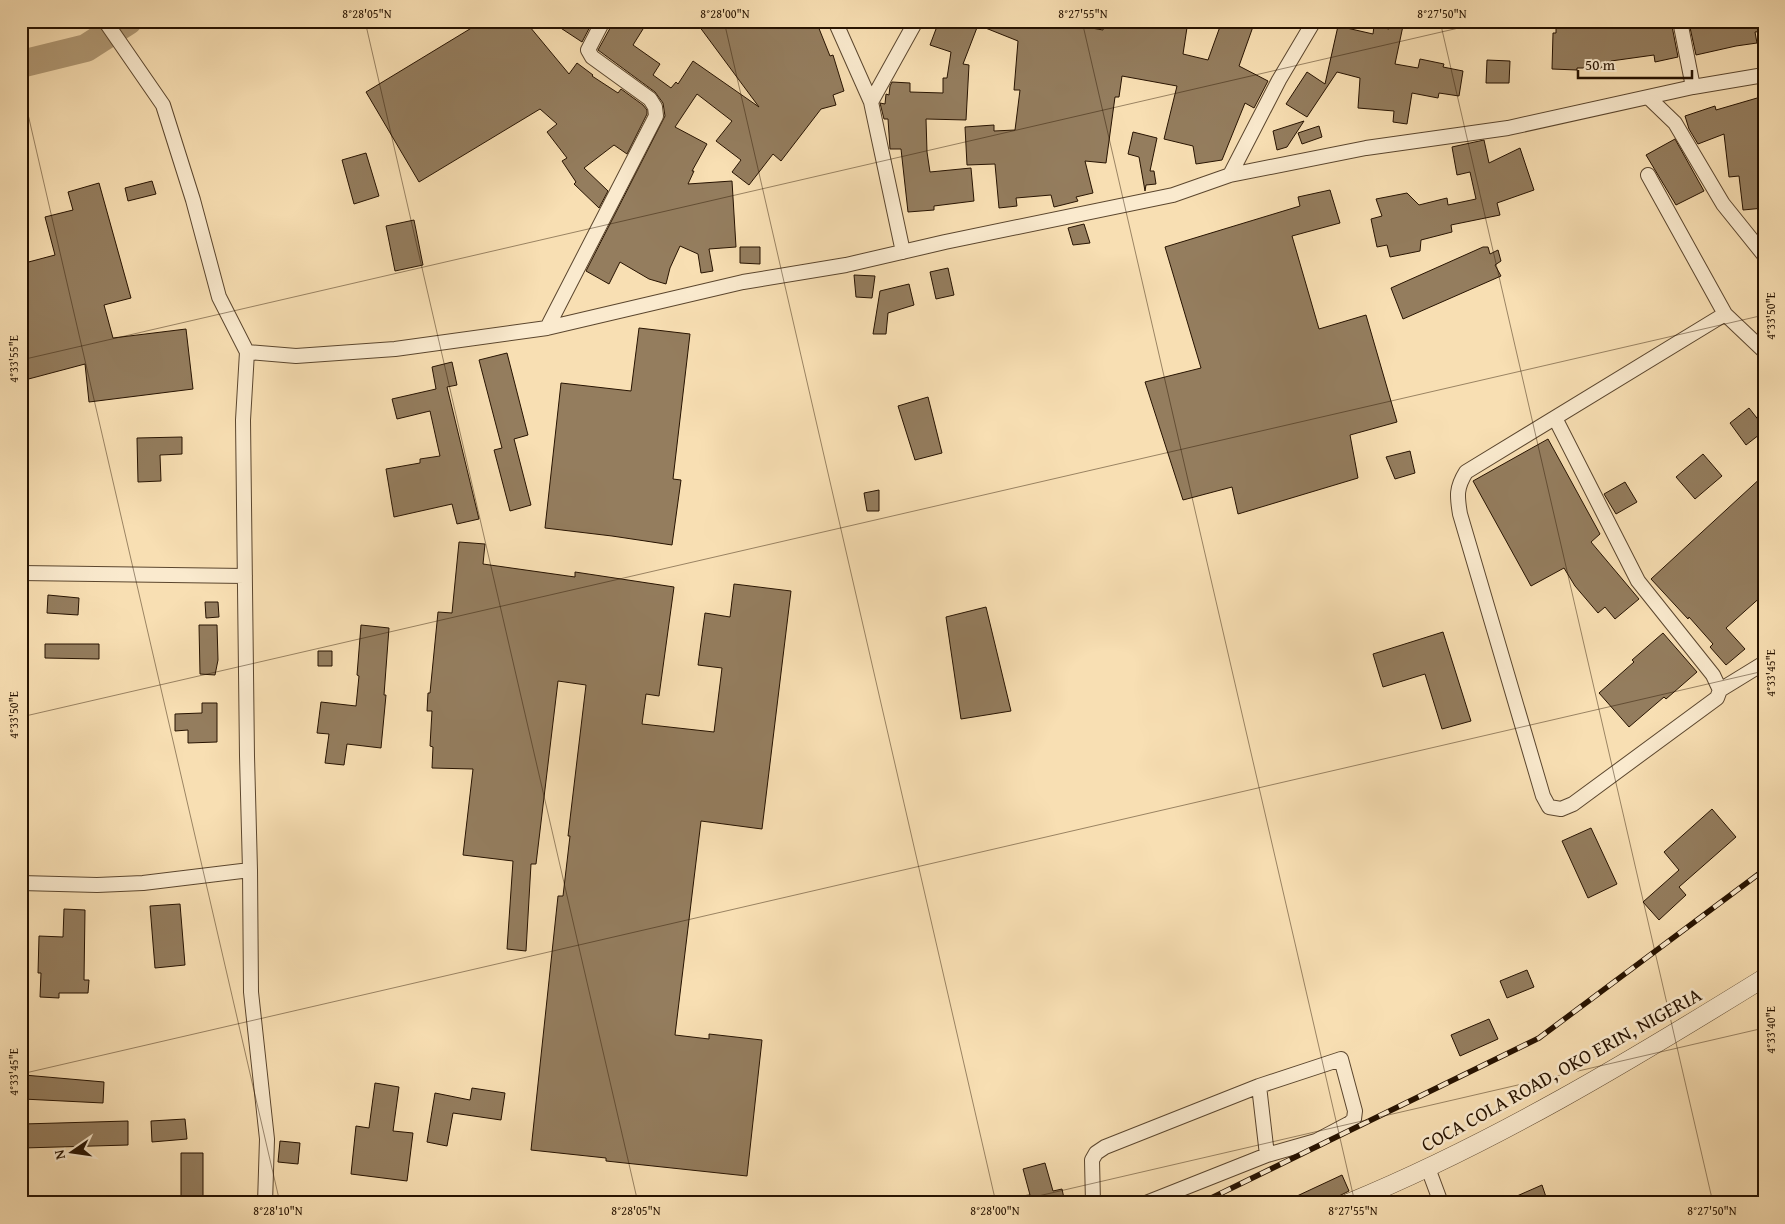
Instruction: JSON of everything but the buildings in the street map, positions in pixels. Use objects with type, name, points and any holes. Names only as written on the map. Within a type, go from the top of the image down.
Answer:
[{"type":"street","points":[[105,21],[163,105],[193,200],[218,296],[246,352],[243,420],[251,992],[266,1139],[265,1203]]},
{"type":"street","points":[[547,328],[656,116],[655,107],[650,99],[592,57],[588,50],[603,21]]},
{"type":"street","points":[[835,21],[871,102],[903,252]]},
{"type":"street","points":[[871,102],[916,21]]},
{"type":"street","points":[[1230,176],[1279,80],[1314,21]]},
{"type":"street","points":[[1680,21],[1693,87]]},
{"type":"street","points":[[246,352],[296,356],[395,349],[547,328],[743,282],[846,265],[1173,195],[1230,176],[1366,148],[1508,128],[1693,87],[1764,76]]},
{"type":"street","points":[[1649,98],[1676,122],[1723,204],[1764,255]]},
{"type":"street","points":[[1648,175],[1725,314],[1764,351]]},
{"type":"street","points":[[1725,314],[1466,472],[1460,482],[1457,495],[1460,514],[1543,796],[1549,807],[1562,809],[1573,804],[1716,698],[1720,690],[1764,663]]},
{"type":"street","points":[[1555,418],[1638,580],[1713,675],[1720,690]]},
{"type":"street","points":[[21,573],[245,576]]},
{"type":"street","points":[[21,882],[97,885],[143,883],[250,870]]},
{"type":"street","name":"COCA COLA ROAD, OKO ERIN, NIGERIA","points":[[1348,1203],[1397,1183],[1520,1121],[1605,1074],[1764,978]]},
{"type":"street","points":[[1093,1203],[1092,1160],[1096,1153],[1105,1147],[1258,1086],[1341,1059],[1355,1110],[1354,1119],[1350,1123],[1327,1137],[1267,1155],[1146,1203]]},
{"type":"street","points":[[1258,1086],[1267,1155]]},
{"type":"street","points":[[1428,1168],[1441,1203]]},
{"type":"waterway","points":[[21,64],[86,48],[128,21]]},
{"type":"railway","points":[[1201,1203],[1539,1038],[1764,870]]}]
